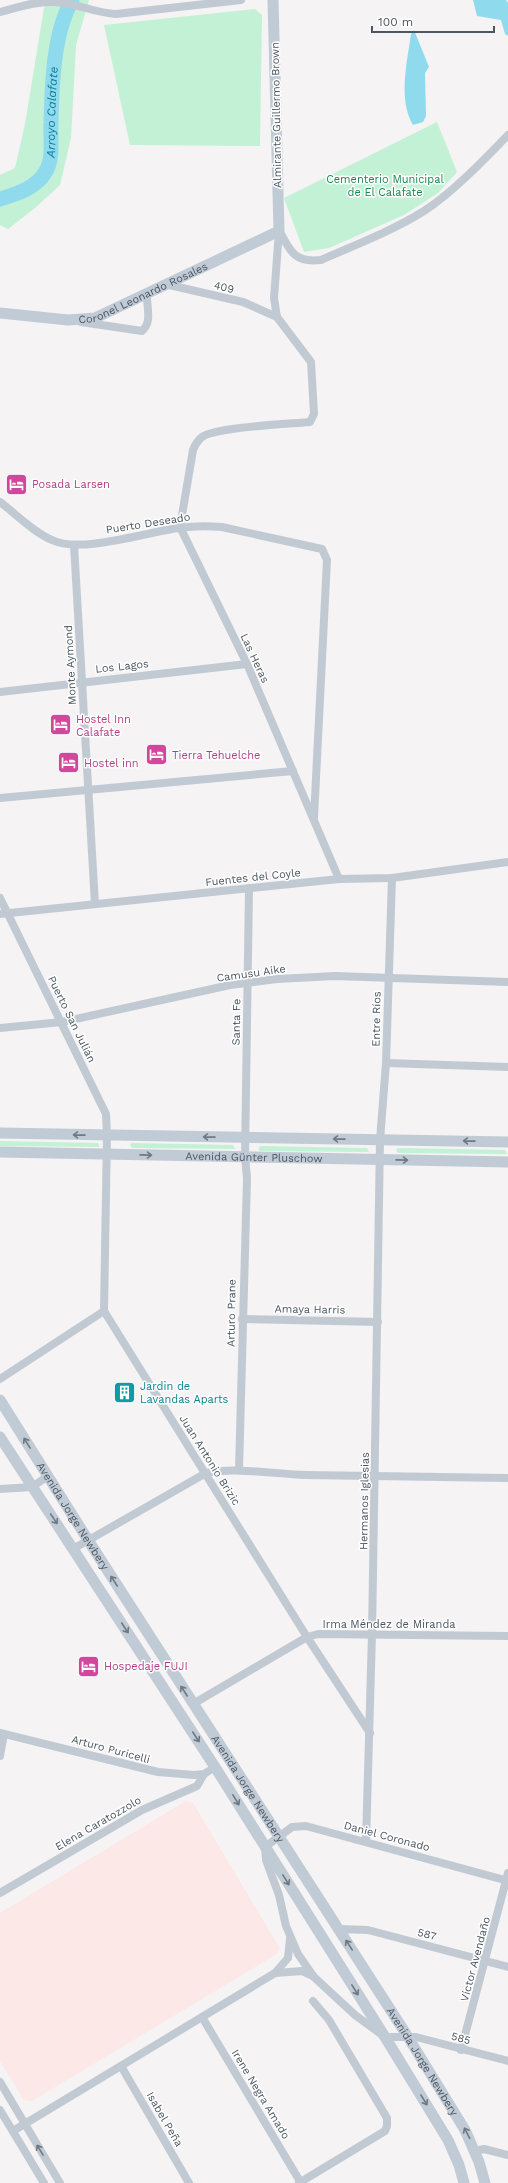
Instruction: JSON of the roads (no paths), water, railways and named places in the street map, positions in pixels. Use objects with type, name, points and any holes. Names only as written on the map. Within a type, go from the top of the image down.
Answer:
[{"type":"street","points":[[0,12],[39,2],[53,2],[80,7],[102,14],[116,14],[242,0]]},
{"type":"street","name":"Almirante Guillermo Brown","points":[[273,0],[279,231]]},
{"type":"street","points":[[279,231],[288,248],[298,258],[310,261],[322,260],[410,219],[425,210],[488,155],[508,135]]},
{"type":"street","points":[[180,527],[196,444],[202,437],[220,431],[310,422],[314,414],[312,362],[277,317],[274,298],[279,231]]},
{"type":"street","name":"Coronel Leonardo Rosales","points":[[0,313],[68,320],[95,318],[279,231]]},
{"type":"street","name":"409","points":[[165,284],[243,302],[277,317]]},
{"type":"street","points":[[68,320],[142,331],[147,327],[149,318],[146,304],[147,293]]},
{"type":"street","name":"Puerto Deseado","points":[[0,502],[52,540],[74,545],[95,543],[180,527],[222,527],[322,549],[327,560],[314,820]]},
{"type":"street","name":"Las Heras","points":[[180,527],[247,664],[339,879]]},
{"type":"street","name":"Monte Aymond","points":[[74,545],[95,904]]},
{"type":"street","name":"Los Lagos","points":[[0,692],[247,664]]},
{"type":"street","points":[[0,798],[293,770]]},
{"type":"street","name":"Fuentes del Coyle","points":[[0,914],[339,879],[392,878],[508,862]]},
{"type":"street","name":"Entre Ríos","points":[[381,1160],[380,1140],[386,1063],[392,878]]},
{"type":"street","name":"Santa Fe","points":[[245,1157],[248,888]]},
{"type":"street","name":"Puerto San Julián","points":[[0,898],[9,913],[104,1110],[107,1135],[107,1154]]},
{"type":"street","name":"Camusu Aike","points":[[0,1028],[62,1022],[247,982],[334,976],[508,982]]},
{"type":"street","points":[[386,1063],[508,1067]]},
{"type":"street","name":"Avenida Günter Pluschow","points":[[0,1133],[508,1142]]},
{"type":"street","name":"Avenida Günter Pluschow","points":[[0,1152],[508,1162]]},
{"type":"street","points":[[0,1379],[104,1311],[107,1154]]},
{"type":"street","name":"Arturo Prane","points":[[240,1470],[242,1319],[247,1178],[245,1157]]},
{"type":"street","name":"Hermanos Iglesias","points":[[366,1842],[370,1733],[381,1160]]},
{"type":"street","name":"Juan Antonio Brizic","points":[[104,1311],[307,1637],[370,1733]]},
{"type":"street","name":"Amaya Harris","points":[[242,1319],[378,1322]]},
{"type":"street","name":"Avenida Jorge Newbery","points":[[0,1400],[88,1540],[460,2120],[475,2151],[485,2183]]},
{"type":"street","name":"Avenida Jorge Newbery","points":[[0,1437],[215,1767],[385,2037],[448,2140],[457,2158],[464,2183]]},
{"type":"street","points":[[73,1548],[206,1473],[240,1470],[279,1474],[508,1478]]},
{"type":"street","points":[[0,1489],[32,1487],[48,1476]]},
{"type":"street","name":"Irma Méndez de Miranda","points":[[193,1704],[307,1637],[318,1634],[508,1636]]},
{"type":"street","points":[[0,1756],[2,1734]]},
{"type":"street","name":"Arturo Puricelli","points":[[2,1734],[145,1770],[179,1775],[204,1774]]},
{"type":"street","points":[[204,1774],[215,1767]]},
{"type":"street","name":"Elena Caratozzolo","points":[[0,1893],[142,1810],[197,1786],[204,1774]]},
{"type":"street","name":"Daniel Coronado","points":[[265,1847],[278,1836],[292,1828],[300,1826],[508,1878]]},
{"type":"street","points":[[265,1847],[266,1860],[289,1935],[298,1954],[314,1977],[355,2015],[385,2037]]},
{"type":"street","name":"Víctor Avendaño","points":[[461,2050],[508,1878]]},
{"type":"street","name":"587","points":[[338,1928],[368,1930],[508,1968]]},
{"type":"street","points":[[13,2131],[275,1972],[288,1958],[289,1935]]},
{"type":"street","points":[[275,1972],[302,1971],[314,1977]]},
{"type":"street","points":[[300,2183],[385,2131],[387,2126],[387,2118],[329,2020],[313,2000]]},
{"type":"street","name":"Irene Negra Amado","points":[[202,2017],[300,2183]]},
{"type":"street","name":"585","points":[[385,2037],[416,2037],[508,2062]]},
{"type":"street","name":"Isabel Peña","points":[[121,2066],[189,2183]]},
{"type":"street","points":[[0,2082],[60,2183]]},
{"type":"street","points":[[0,2110],[44,2183]]},
{"type":"street","points":[[0,2127],[6,2120]]},
{"type":"street","points":[[475,2151],[484,2149],[508,2155]]},
{"type":"water","points":[[473,0],[506,0],[508,3],[508,36],[505,34],[501,20],[477,16]]},
{"type":"water","points":[[414,30],[429,67],[425,73],[426,116],[423,122],[413,125],[408,115],[406,104],[405,81],[411,34]]},
{"type":"waterway","name":"Arroyo Calafate","points":[[0,199],[26,190],[32,186],[42,177],[48,166],[51,154],[52,93],[57,44],[66,13],[72,0]]},
{"type":"place","name":"Posada Larsen","points":[[16,484]]},
{"type":"place","name":"Hostel Inn Calafate","points":[[61,725]]},
{"type":"place","name":"Tierra Tehuelche","points":[[156,755]]},
{"type":"place","name":"Hostel inn","points":[[68,763]]},
{"type":"place","name":"Jardin de Lavandas Aparts","points":[[125,1392]]},
{"type":"place","name":"Hospedaje FUJI","points":[[88,1666]]},
{"type":"park label","name":"Cementerio Municipal de El Calafate","points":[[385,185]]}]
